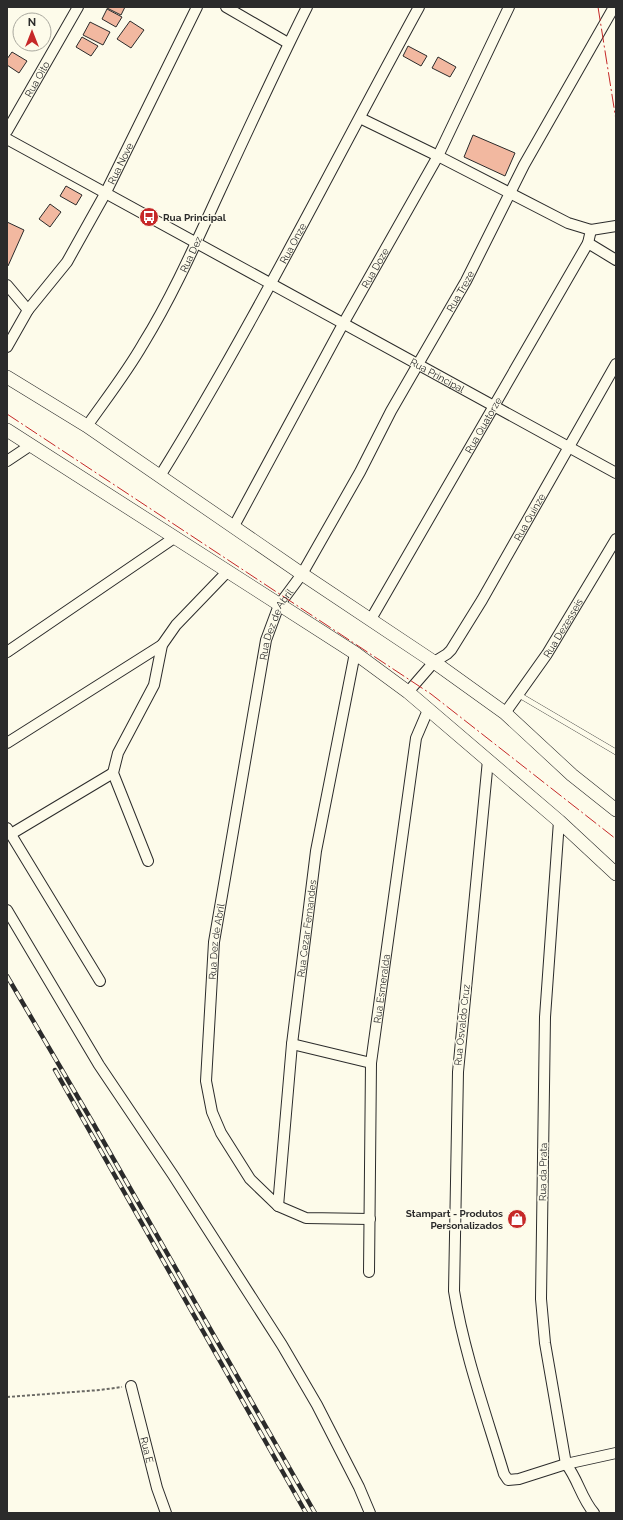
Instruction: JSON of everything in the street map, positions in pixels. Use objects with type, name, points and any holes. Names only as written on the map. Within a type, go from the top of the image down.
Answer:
[{"type":"street","name":"Rua Oito","points":[[7,131],[78,7]]},
{"type":"street","name":"Rua Nove","points":[[7,347],[28,310],[67,262],[105,194],[197,7]]},
{"type":"street","points":[[226,7],[288,43]]},
{"type":"street","name":"Rua Dez","points":[[87,426],[143,344],[196,243],[288,43],[307,7]]},
{"type":"street","name":"Rua Onze","points":[[160,476],[186,434],[271,284],[419,7]]},
{"type":"street","name":"Rua Doze","points":[[234,526],[343,324],[438,156],[509,7]]},
{"type":"street","name":"Rua Treze","points":[[302,574],[418,364],[466,281],[511,194],[524,165],[614,7]]},
{"type":"street","points":[[360,118],[438,156],[568,223],[591,230],[616,226]]},
{"type":"street","name":"Rua Principal","points":[[7,139],[616,473]]},
{"type":"street","name":"Rua Quatorze","points":[[371,619],[588,243],[591,230]]},
{"type":"street","points":[[588,243],[616,260]]},
{"type":"street","points":[[7,285],[28,310]]},
{"type":"street","name":"Rua Quinze","points":[[408,692],[434,662],[447,654],[463,630],[616,364]]},
{"type":"street","points":[[7,377],[87,426],[302,574],[434,662],[506,714],[572,776],[616,810]]},
{"type":"street","points":[[7,430],[355,653],[408,692],[559,821],[616,874]]},
{"type":"street","points":[[7,461],[30,445]]},
{"type":"street","points":[[7,652],[174,538]]},
{"type":"street","name":"Rua Dezesseis","points":[[506,714],[567,623],[616,539]]},
{"type":"street","points":[[7,743],[162,645],[176,625],[227,572]]},
{"type":"street","name":"Rua Dez de Abril","points":[[302,574],[279,605],[266,640],[214,942],[206,1081],[212,1112],[221,1133],[250,1179],[278,1206],[306,1218],[370,1219]]},
{"type":"street","points":[[148,861],[113,773],[118,752],[154,685],[162,645]]},
{"type":"street","name":"Rua Cezar Fernandes","points":[[278,1206],[292,1044],[316,851],[355,653]]},
{"type":"street","name":"Rua Esmeralda","points":[[368,1272],[370,1219],[371,1063],[416,738],[428,710]]},
{"type":"street","name":"Rua Osvaldo Cruz","points":[[488,760],[458,1072],[454,1291],[457,1313],[466,1348],[506,1477],[510,1481],[566,1464]]},
{"type":"street","points":[[100,981],[9,831],[113,773]]},
{"type":"street","name":"Rua da Prata","points":[[559,821],[545,1017],[541,1299],[545,1343],[566,1464],[574,1473],[582,1497],[594,1513]]},
{"type":"street","points":[[7,910],[99,1065],[173,1175],[282,1346],[321,1412],[359,1487],[370,1513]]},
{"type":"street","points":[[292,1044],[371,1063]]},
{"type":"street","name":"Rua E","points":[[131,1386],[157,1488],[166,1513]]},
{"type":"street","points":[[566,1464],[616,1453]]},
{"type":"lane","points":[[519,694],[616,752]]},
{"type":"path","points":[[7,1397],[100,1390],[131,1386]]},
{"type":"building","points":[[105,7],[125,7],[121,15]]},
{"type":"building","points":[[107,9],[122,17],[116,27],[102,19]]},
{"type":"building","points":[[130,21],[144,30],[131,48],[117,39]]},
{"type":"building","points":[[90,22],[110,32],[103,45],[83,35]]},
{"type":"building","points":[[82,37],[98,46],[91,56],[76,47]]},
{"type":"building","points":[[408,46],[427,56],[421,66],[403,56]]},
{"type":"building","points":[[12,52],[27,61],[19,73],[7,65],[7,59]]},
{"type":"building","points":[[438,57],[456,67],[450,77],[432,68]]},
{"type":"building","points":[[473,135],[515,153],[505,176],[464,157]]},
{"type":"building","points":[[66,186],[82,195],[76,205],[60,196]]},
{"type":"building","points":[[50,204],[61,212],[50,227],[39,219]]},
{"type":"building","points":[[7,222],[24,230],[8,266],[7,265]]},
{"type":"railway","points":[[7,976],[93,1123],[315,1513]]},
{"type":"railway","points":[[55,1070],[306,1513]]},
{"type":"power","points":[[598,7],[616,120]]},
{"type":"power","points":[[7,414],[431,694],[616,839]]},
{"type":"place","name":"Rua Principal","points":[[149,217]]},
{"type":"place","name":"Stampart - Produtos Personalizados","points":[[517,1219]]}]
